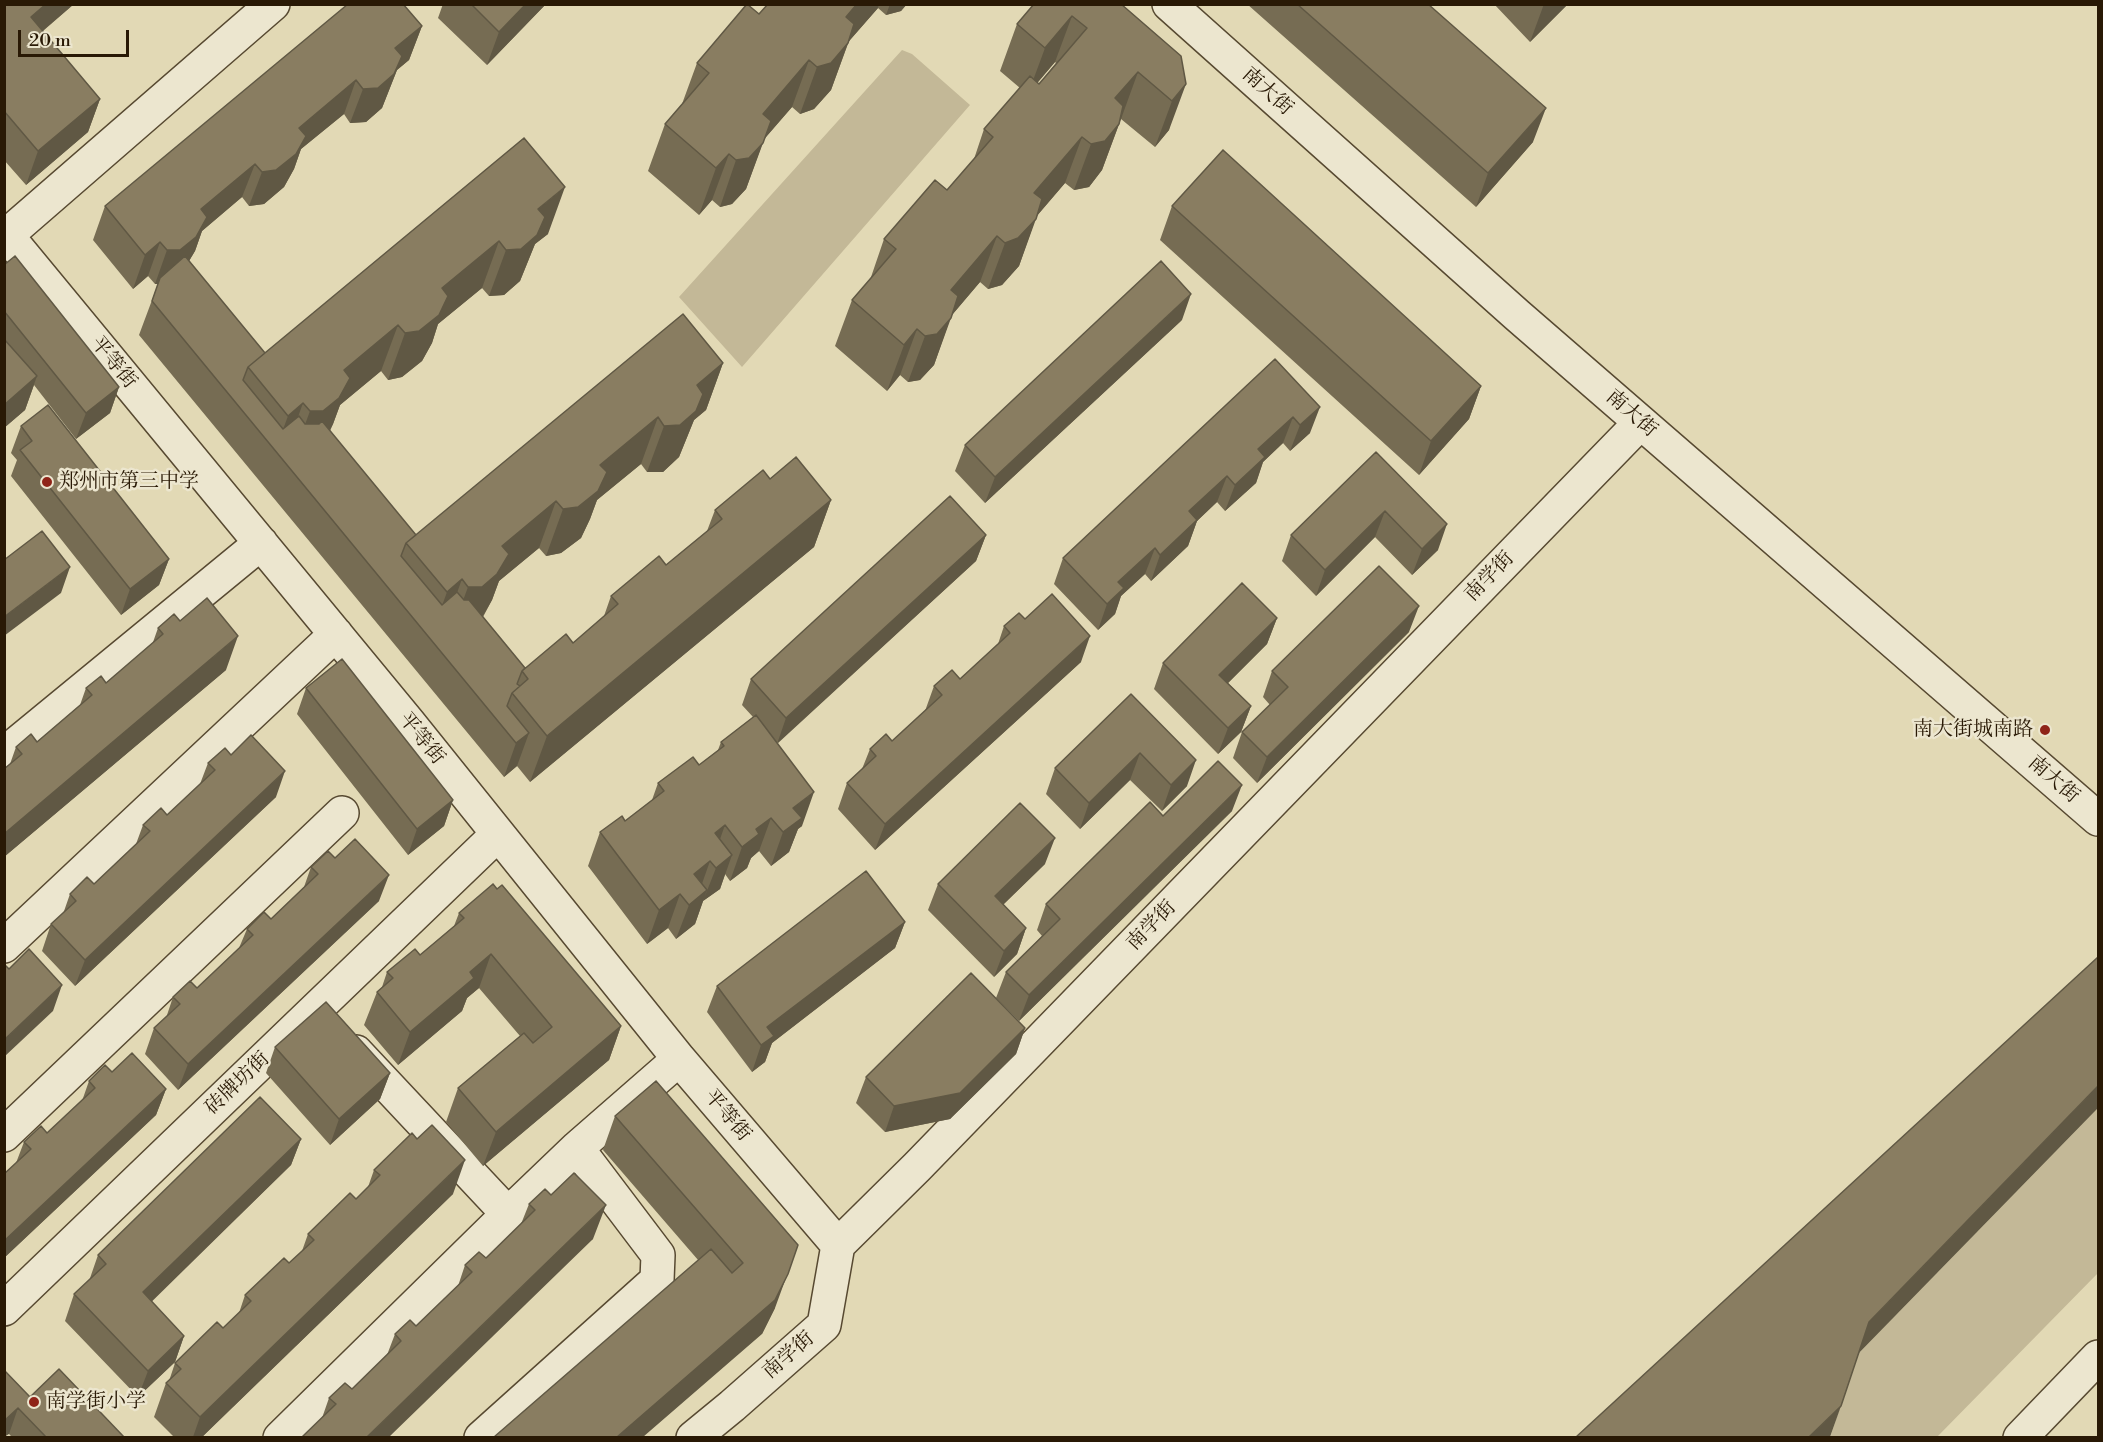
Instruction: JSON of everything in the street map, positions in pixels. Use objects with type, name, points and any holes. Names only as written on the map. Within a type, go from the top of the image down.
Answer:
[{"type":"street","points":[[6,233],[273,4]]},
{"type":"street","name":"南大街","points":[[1168,4],[1640,423],[2098,819]]},
{"type":"street","name":"平等街","points":[[6,233],[336,634],[679,1059],[838,1245]]},
{"type":"street","name":"南学街","points":[[693,1437],[824,1325],[838,1245],[917,1167],[1640,423]]},
{"type":"street","points":[[4,754],[261,543]]},
{"type":"street","points":[[4,946],[336,634]]},
{"type":"street","points":[[4,1135],[342,813]]},
{"type":"street","name":"砖牌坊街","points":[[4,1309],[498,834]]},
{"type":"street","points":[[315,1010],[508,1214]]},
{"type":"street","points":[[280,1437],[508,1214],[577,1149],[679,1059]]},
{"type":"street","points":[[481,1437],[657,1280],[658,1255],[577,1149]]},
{"type":"street","points":[[2020,1437],[2093,1373]]},
{"type":"shaded area","points":[[902,50],[912,54],[970,105],[742,367],[679,297]]},
{"type":"shaded area","points":[[2098,1108],[2098,1273],[1937,1437],[1830,1438],[1857,1355]]},
{"type":"building","points":[[4,4],[46,4],[31,17],[100,99],[38,151],[4,111]]},
{"type":"building","points":[[348,4],[403,4],[422,26],[395,48],[402,56],[394,74],[378,88],[363,89],[356,80],[299,128],[306,136],[296,154],[276,170],[262,172],[255,164],[201,209],[207,217],[196,237],[180,250],[167,250],[160,242],[145,255],[105,206]]},
{"type":"building","points":[[471,4],[526,4],[499,32]]},
{"type":"building","points":[[747,4],[759,14],[768,4],[857,4],[846,17],[854,24],[848,43],[831,63],[817,67],[809,60],[763,114],[771,121],[763,143],[749,158],[736,160],[729,154],[716,168],[665,124],[709,73],[697,63]]},
{"type":"building","points":[[1034,4],[1121,4],[1181,56],[1186,84],[1172,101],[1138,72],[1115,98],[1123,106],[1119,124],[1105,141],[1091,144],[1082,137],[1034,193],[1042,199],[1036,219],[1018,238],[1005,243],[997,236],[951,290],[958,296],[951,318],[937,334],[925,336],[917,329],[904,345],[852,300],[896,249],[884,239],[935,180],[947,190],[993,137],[984,129],[1030,76],[1039,84],[1087,28],[1072,16],[1045,48],[1017,24]]},
{"type":"building","points":[[1297,4],[1428,4],[1546,108],[1488,173]]},
{"type":"building","points":[[524,138],[565,187],[538,209],[545,217],[537,235],[521,249],[506,250],[499,241],[442,288],[448,296],[439,315],[419,331],[405,333],[398,325],[344,370],[350,378],[339,398],[323,411],[310,411],[303,403],[288,416],[248,367]]},
{"type":"building","points":[[1223,150],[1481,386],[1431,441],[1172,206]]},
{"type":"building","points":[[15,256],[119,387],[86,413],[4,311],[4,265]]},
{"type":"building","points":[[185,256],[265,353],[248,367],[243,380],[283,429],[299,416],[305,424],[319,424],[322,421],[416,535],[406,543],[401,556],[442,605],[457,592],[464,600],[469,600],[525,668],[517,684],[520,686],[512,693],[507,706],[529,733],[516,743],[152,301],[160,278]]},
{"type":"building","points":[[1161,261],[1191,294],[995,477],[965,445]]},
{"type":"building","points":[[683,314],[723,363],[697,385],[703,394],[696,411],[680,425],[664,426],[658,417],[600,465],[607,472],[598,491],[578,507],[563,509],[556,501],[502,546],[509,554],[497,574],[482,587],[468,587],[462,579],[447,592],[406,543]]},
{"type":"building","points":[[4,339],[37,376],[4,405]]},
{"type":"building","points":[[1275,359],[1320,407],[1300,425],[1293,417],[1258,449],[1265,457],[1235,485],[1227,476],[1189,511],[1197,520],[1160,555],[1155,548],[1118,582],[1124,588],[1107,604],[1063,558]]},
{"type":"building","points":[[48,405],[169,559],[130,589],[20,450],[32,441],[21,426]]},
{"type":"building","points":[[1376,452],[1447,524],[1422,549],[1385,511],[1325,570],[1291,535]]},
{"type":"building","points":[[796,457],[831,500],[547,736],[512,693],[528,679],[522,671],[566,634],[573,643],[618,604],[611,596],[659,556],[666,565],[722,519],[715,510],[763,470],[770,479]]},
{"type":"building","points":[[950,496],[986,535],[786,718],[751,679]]},
{"type":"building","points":[[42,531],[70,567],[4,617],[4,560]]},
{"type":"building","points":[[1379,566],[1419,606],[1267,757],[1242,732],[1288,687],[1272,671]]},
{"type":"building","points":[[1242,583],[1277,618],[1219,675],[1251,706],[1228,728],[1163,663]]},
{"type":"building","points":[[1052,594],[1090,636],[885,824],[847,783],[876,756],[870,749],[886,734],[892,741],[942,695],[934,686],[952,670],[960,679],[1010,633],[1004,626],[1019,613],[1025,619]]},
{"type":"building","points":[[207,598],[238,636],[4,834],[4,769],[22,754],[16,747],[31,734],[37,742],[92,695],[86,688],[101,676],[106,683],[163,634],[158,628],[174,614],[180,621]]},
{"type":"building","points":[[342,659],[453,800],[417,829],[306,688]]},
{"type":"building","points":[[1131,694],[1196,760],[1171,785],[1140,753],[1089,803],[1055,768]]},
{"type":"building","points":[[756,715],[814,792],[793,808],[802,818],[783,832],[771,818],[756,829],[759,834],[742,847],[725,825],[715,833],[732,855],[716,868],[710,861],[694,874],[707,890],[689,905],[680,894],[659,910],[600,832],[622,816],[625,821],[664,791],[658,783],[693,757],[699,765],[724,746],[721,742]]},
{"type":"building","points":[[251,735],[285,771],[85,960],[51,924],[76,901],[70,894],[87,877],[94,884],[150,831],[143,825],[161,808],[167,815],[215,770],[208,763],[225,748],[231,755]]},
{"type":"building","points":[[1218,761],[1242,785],[1029,995],[1006,972],[1060,919],[1046,904],[1150,802],[1163,816]]},
{"type":"building","points":[[1020,803],[1055,838],[995,896],[1026,928],[1004,951],[938,884]]},
{"type":"building","points":[[355,839],[389,875],[188,1064],[154,1028],[180,1004],[173,997],[190,981],[197,988],[253,935],[247,929],[264,912],[271,919],[318,874],[311,867],[328,851],[335,858]]},
{"type":"building","points":[[866,871],[905,922],[767,1027],[774,1036],[761,1045],[717,986]]},
{"type":"building","points":[[493,884],[497,889],[502,885],[621,1026],[496,1132],[458,1088],[524,1033],[533,1043],[552,1027],[491,954],[470,972],[474,978],[410,1032],[377,992],[393,978],[387,972],[415,949],[420,955],[464,918],[459,913]]},
{"type":"building","points":[[29,949],[62,985],[4,1040],[4,964],[9,969]]},
{"type":"building","points":[[2098,957],[2098,1086],[1869,1322],[1841,1406],[1809,1437],[1576,1437]]},
{"type":"building","points":[[971,973],[1025,1028],[960,1093],[894,1106],[866,1077]]},
{"type":"building","points":[[326,1002],[390,1073],[339,1119],[275,1047]]},
{"type":"building","points":[[132,1053],[166,1089],[4,1241],[4,1174],[31,1149],[24,1142],[41,1126],[47,1133],[95,1088],[89,1081],[105,1065],[112,1072]]},
{"type":"building","points":[[656,1081],[798,1245],[788,1274],[775,1300],[617,1437],[494,1437],[711,1249],[732,1273],[743,1263],[615,1116]]},
{"type":"building","points":[[260,1097],[301,1139],[143,1292],[184,1336],[148,1371],[74,1294],[106,1264],[98,1255]]},
{"type":"building","points":[[432,1125],[465,1160],[200,1417],[166,1383],[181,1369],[175,1363],[217,1322],[223,1328],[251,1301],[245,1295],[284,1258],[289,1263],[314,1240],[308,1234],[350,1193],[356,1199],[380,1175],[374,1170],[412,1133],[417,1139]]},
{"type":"building","points":[[574,1173],[606,1205],[367,1437],[302,1437],[336,1404],[329,1398],[345,1383],[352,1389],[401,1341],[395,1334],[410,1320],[416,1326],[472,1272],[465,1265],[479,1252],[486,1258],[535,1210],[529,1204],[545,1189],[551,1195]]},
{"type":"building","name":"南学街小学","points":[[59,1369],[124,1437],[46,1437],[18,1408],[4,1421],[4,1370],[30,1397]]},
{"type":"place","name":"郑州市第三中学","points":[[47,482]]},
{"type":"place","name":"南大街城南路","points":[[2045,730]]},
{"type":"place","name":"南学街小学","points":[[34,1402]]}]
